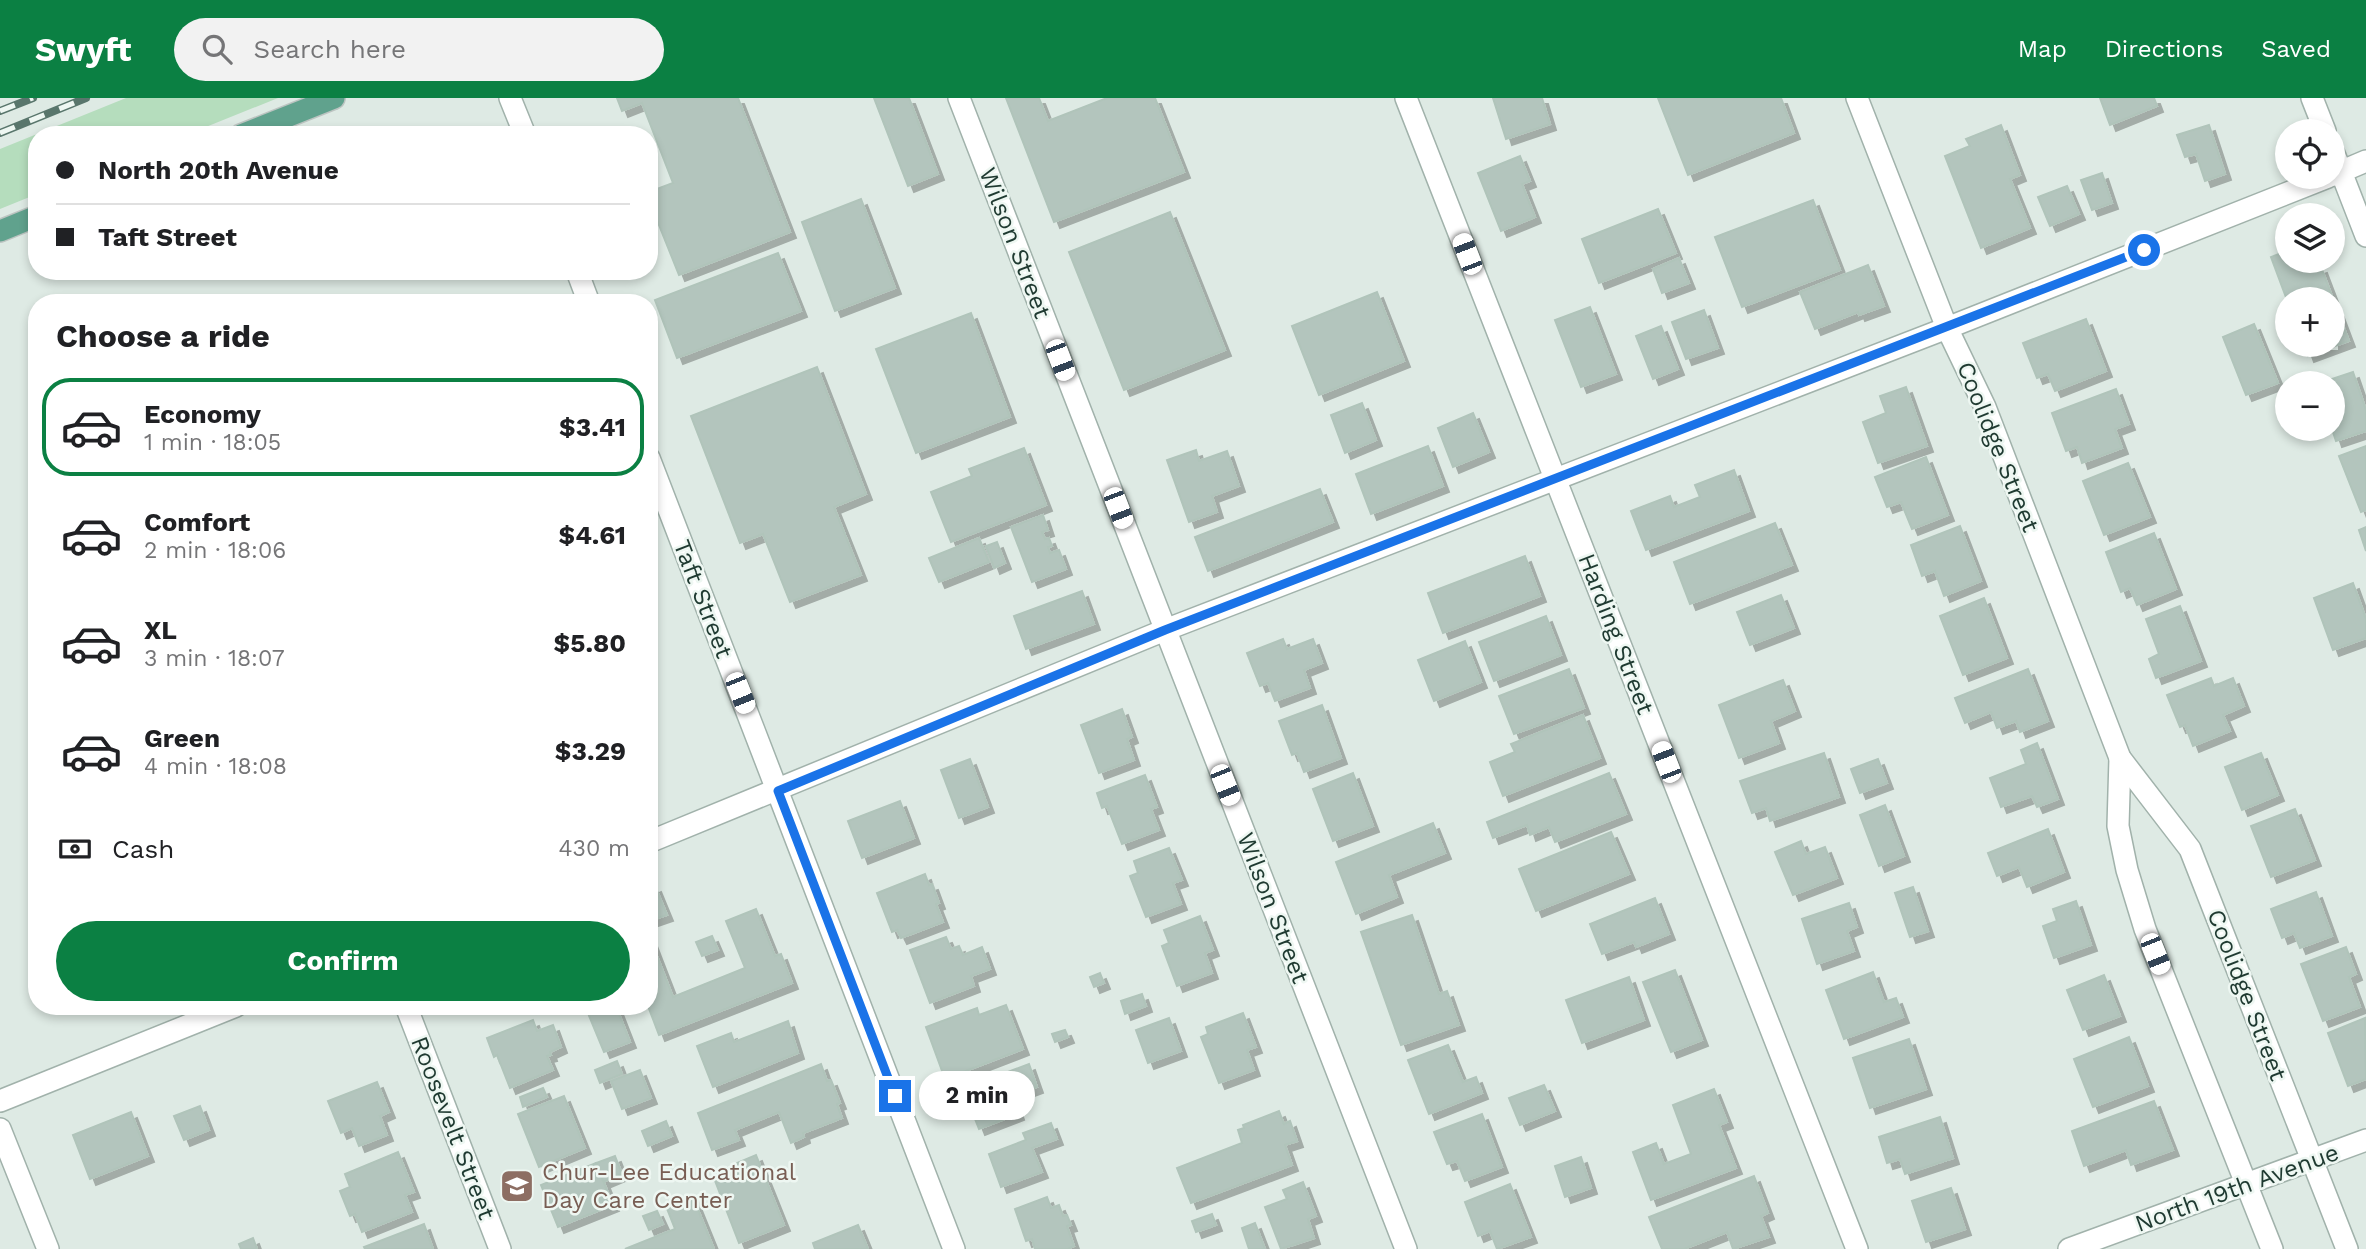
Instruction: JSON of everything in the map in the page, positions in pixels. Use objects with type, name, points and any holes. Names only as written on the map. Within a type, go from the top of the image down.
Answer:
[{"type":"main road","points":[[264,126],[334,98]]},
{"type":"main road","points":[[0,231],[28,220]]},
{"type":"street","points":[[510,98],[521,126]]},
{"type":"street","name":"Wilson Street","points":[[959,98],[1406,1249]]},
{"type":"street","name":"Harding Street","points":[[1405,98],[1857,1249]]},
{"type":"street","name":"Coolidge Street","points":[[1857,98],[1947,328],[1985,407],[2120,758],[2190,849],[2347,1249]]},
{"type":"street","points":[[2312,98],[2320,119]]},
{"type":"street","points":[[2345,170],[2366,161]]},
{"type":"street","points":[[658,838],[1165,630],[1947,328],[2296,189]]},
{"type":"street","points":[[2342,189],[2366,236]]},
{"type":"street","name":"Taft Street","points":[[658,481],[954,1249]]},
{"type":"street","name":"Coolidge Street","points":[[2120,758],[2118,826],[2127,870],[2145,929],[2272,1249]]},
{"type":"street","points":[[0,1101],[214,1015]]},
{"type":"street","name":"Roosevelt Street","points":[[409,1015],[500,1249]]},
{"type":"street","points":[[0,1129],[48,1249]]},
{"type":"street","name":"North 19th Avenue","points":[[2069,1249],[2366,1140]]},
{"type":"green space","points":[[126,98],[278,98],[208,126],[57,126]]},
{"type":"green space","points":[[28,138],[28,198],[0,209],[0,149]]},
{"type":"building","points":[[617,98],[738,98],[790,232],[679,275],[658,222],[658,189],[673,183],[658,144],[658,126],[651,126],[642,103],[622,111]]},
{"type":"building","points":[[874,98],[909,98],[938,174],[908,186]]},
{"type":"building","points":[[1006,98],[1039,98],[1048,121],[1107,98],[1155,98],[1184,172],[1054,222]]},
{"type":"building","points":[[1493,98],[1542,98],[1550,124],[1506,139]]},
{"type":"building","points":[[1658,98],[1781,98],[1794,133],[1688,175]]},
{"type":"building","points":[[2100,98],[2154,98],[2157,106],[2110,125]]},
{"type":"building","points":[[2001,125],[2020,175],[2010,179],[2030,228],[1981,248],[1945,156],[1970,146],[1966,139]]},
{"type":"building","points":[[2209,125],[2225,174],[2205,181],[2196,154],[2185,157],[2177,135]]},
{"type":"building","points":[[1520,156],[1530,181],[1522,184],[1535,217],[1501,231],[1478,173]]},
{"type":"building","points":[[2102,173],[2112,203],[2092,210],[2081,180]]},
{"type":"building","points":[[2067,186],[2079,214],[2050,226],[2038,197]]},
{"type":"building","points":[[861,199],[895,288],[835,311],[802,222]]},
{"type":"building","points":[[1813,200],[1840,270],[1742,307],[1715,237]]},
{"type":"building","points":[[1658,209],[1676,253],[1599,283],[1582,239]]},
{"type":"building","points":[[1170,212],[1225,350],[1124,390],[1069,252]]},
{"type":"building","points":[[778,253],[801,311],[677,358],[658,308],[658,299]]},
{"type":"building","points":[[1679,258],[1689,283],[1662,293],[1653,269]]},
{"type":"building","points":[[1868,265],[1884,306],[1859,315],[1858,312],[1815,329],[1800,292]]},
{"type":"building","points":[[2277,273],[2323,273],[2329,287],[2282,287]]},
{"type":"building","points":[[1377,292],[1404,361],[1319,395],[1292,326]]},
{"type":"building","points":[[1590,307],[1616,374],[1581,387],[1555,320]]},
{"type":"building","points":[[1704,310],[1718,348],[1686,359],[1672,322]]},
{"type":"building","points":[[971,313],[1010,417],[916,453],[876,349]]},
{"type":"building","points":[[2086,319],[2106,371],[2055,391],[2048,374],[2037,378],[2023,343]]},
{"type":"building","points":[[2254,324],[2275,376],[2275,384],[2246,395],[2223,337]]},
{"type":"building","points":[[1661,326],[1678,369],[1653,379],[1636,336]]},
{"type":"building","points":[[817,367],[866,494],[834,507],[861,575],[790,602],[763,534],[740,543],[691,416]]},
{"type":"building","points":[[2353,372],[2366,410],[2366,431],[2345,438],[2345,375]]},
{"type":"building","points":[[1906,387],[1927,446],[1878,463],[1863,422],[1886,413],[1880,396]]},
{"type":"building","points":[[2116,389],[2129,424],[2115,429],[2122,448],[2082,463],[2077,447],[2066,451],[2052,413]]},
{"type":"building","points":[[1362,403],[1376,440],[1345,453],[1331,415]]},
{"type":"building","points":[[1473,413],[1489,452],[1453,467],[1438,428]]},
{"type":"building","points":[[1428,446],[1443,486],[1371,514],[1356,474]]},
{"type":"building","points":[[2366,446],[2366,510],[2361,512],[2339,456]]},
{"type":"building","points":[[1024,448],[1046,505],[951,542],[931,492],[972,476],[969,469]]},
{"type":"building","points":[[1196,450],[1199,461],[1227,451],[1239,486],[1212,496],[1217,512],[1189,522],[1167,460]]},
{"type":"building","points":[[1926,457],[1948,515],[1912,529],[1901,502],[1887,507],[1875,477]]},
{"type":"building","points":[[2128,463],[2150,517],[2104,535],[2083,481]]},
{"type":"building","points":[[1734,470],[1749,511],[1646,550],[1631,511],[1670,496],[1674,507],[1700,497],[1695,485]]},
{"type":"building","points":[[1320,489],[1333,522],[1208,571],[1195,537]]},
{"type":"building","points":[[1043,515],[1048,530],[1042,532],[1045,539],[1049,538],[1052,546],[1048,547],[1050,553],[1059,550],[1066,569],[1032,582],[1011,527]]},
{"type":"building","points":[[1775,523],[1792,565],[1690,604],[1674,562]]},
{"type":"building","points":[[1960,526],[1981,581],[1944,596],[1935,571],[1922,576],[1911,545]]},
{"type":"building","points":[[2366,527],[2366,551],[2359,530]]},
{"type":"building","points":[[2154,533],[2176,589],[2137,605],[2130,588],[2121,592],[2106,552]]},
{"type":"building","points":[[979,538],[989,562],[939,582],[929,558]]},
{"type":"building","points":[[997,542],[1005,563],[994,568],[986,546]]},
{"type":"building","points":[[1525,556],[1540,596],[1443,633],[1428,593]]},
{"type":"building","points":[[2353,583],[2366,619],[2366,638],[2333,650],[2314,598]]},
{"type":"building","points":[[1082,591],[1094,624],[1026,649],[1014,616]]},
{"type":"building","points":[[1781,595],[1794,628],[1750,645],[1737,612]]},
{"type":"building","points":[[1984,598],[2007,658],[1963,675],[1940,616]]},
{"type":"building","points":[[2180,606],[2201,661],[2156,678],[2149,659],[2159,654],[2146,619]]},
{"type":"building","points":[[1546,616],[1561,655],[1494,681],[1479,642]]},
{"type":"building","points":[[1283,639],[1287,649],[1313,639],[1322,663],[1304,670],[1310,688],[1275,701],[1268,683],[1260,686],[1247,653]]},
{"type":"building","points":[[1465,641],[1481,682],[1434,701],[1418,660]]},
{"type":"building","points":[[1569,669],[1584,708],[1514,734],[1499,696]]},
{"type":"building","points":[[2028,669],[2048,721],[2020,732],[2016,721],[1997,728],[1991,712],[1965,723],[1955,698]]},
{"type":"building","points":[[2211,678],[2214,686],[2233,678],[2244,706],[2223,715],[2230,731],[2193,746],[2185,725],[2180,727],[2167,695]]},
{"type":"building","points":[[1783,680],[1795,711],[1771,721],[1779,743],[1739,758],[1719,705]]},
{"type":"building","points":[[1322,705],[1341,758],[1304,772],[1297,753],[1292,755],[1279,721]]},
{"type":"building","points":[[1122,709],[1132,737],[1127,739],[1134,760],[1099,773],[1081,725]]},
{"type":"building","points":[[1583,715],[1600,758],[1503,796],[1490,762],[1515,752],[1511,744]]},
{"type":"building","points":[[2037,743],[2058,799],[2037,807],[2032,796],[2001,807],[1990,778],[2026,764],[2021,750]]},
{"type":"building","points":[[1824,753],[1839,797],[1770,821],[1766,808],[1752,813],[1740,781]]},
{"type":"building","points":[[2261,753],[2278,795],[2242,810],[2225,767]]},
{"type":"building","points":[[970,759],[988,807],[959,818],[941,770]]},
{"type":"building","points":[[1878,759],[1887,783],[1860,793],[1851,769]]},
{"type":"building","points":[[1353,773],[1373,826],[1333,841],[1313,789]]},
{"type":"building","points":[[1609,773],[1626,814],[1555,842],[1549,827],[1530,835],[1527,825],[1493,838],[1487,822]]},
{"type":"building","points":[[1145,775],[1157,807],[1151,809],[1159,830],[1122,844],[1107,806],[1102,808],[1097,793]]},
{"type":"building","points":[[900,801],[914,838],[862,858],[848,821]]},
{"type":"building","points":[[1885,805],[1904,856],[1879,866],[1860,815]]},
{"type":"building","points":[[2295,809],[2315,860],[2271,877],[2251,826]]},
{"type":"building","points":[[1433,823],[1445,853],[1389,875],[1397,897],[1356,914],[1336,862]]},
{"type":"building","points":[[2048,829],[2064,872],[2027,887],[2019,867],[1997,876],[1988,853]]},
{"type":"building","points":[[1611,832],[1629,874],[1536,911],[1519,869]]},
{"type":"building","points":[[1801,841],[1806,854],[1825,847],[1837,878],[1793,895],[1775,852]]},
{"type":"building","points":[[1169,848],[1182,880],[1173,883],[1181,904],[1146,917],[1130,876],[1138,873],[1134,861]]},
{"type":"building","points":[[925,874],[929,885],[932,884],[943,922],[901,938],[897,930],[892,932],[877,893]]},
{"type":"building","points":[[1913,887],[1928,931],[1910,937],[1895,893]]},
{"type":"building","points":[[2316,892],[2332,936],[2300,948],[2294,933],[2282,938],[2271,909]]},
{"type":"building","points":[[658,893],[667,915],[658,918]]},
{"type":"building","points":[[1655,898],[1669,934],[1636,947],[1634,942],[1602,954],[1590,924]]},
{"type":"building","points":[[2076,901],[2091,945],[2054,958],[2043,926],[2057,921],[2053,909]]},
{"type":"building","points":[[1849,903],[1857,927],[1847,931],[1854,951],[1817,964],[1802,919]]},
{"type":"building","points":[[756,909],[775,956],[781,954],[792,983],[659,1035],[651,1015],[658,1015],[658,958],[673,997],[745,968],[726,921]]},
{"type":"building","points":[[1412,915],[1439,994],[1447,991],[1459,1025],[1401,1045],[1361,932]]},
{"type":"building","points":[[1200,916],[1213,950],[1205,953],[1212,973],[1177,986],[1162,946],[1169,943],[1164,930]]},
{"type":"building","points":[[712,936],[718,950],[702,956],[696,942]]},
{"type":"building","points":[[946,937],[951,949],[959,946],[963,955],[982,947],[990,969],[971,976],[974,986],[930,1003],[910,950]]},
{"type":"building","points":[[2346,947],[2356,974],[2349,977],[2360,1007],[2323,1021],[2301,964]]},
{"type":"building","points":[[1675,970],[1702,1040],[1671,1052],[1643,982]]},
{"type":"building","points":[[1873,972],[1884,1002],[1896,998],[1903,1017],[1844,1039],[1826,990]]},
{"type":"building","points":[[1100,973],[1104,983],[1094,987],[1090,977]]},
{"type":"building","points":[[2104,975],[2120,1016],[2083,1030],[2067,990]]},
{"type":"building","points":[[1629,977],[1644,1020],[1582,1043],[1566,1000]]},
{"type":"building","points":[[1142,994],[1146,1006],[1125,1014],[1121,1001]]},
{"type":"building","points":[[1006,1005],[1023,1049],[945,1079],[926,1027],[977,1008],[979,1015]]},
{"type":"building","points":[[1243,1013],[1256,1047],[1247,1050],[1254,1070],[1219,1083],[1201,1037],[1208,1034],[1206,1027]]},
{"type":"building","points":[[589,1015],[620,1015],[630,1042],[604,1052]]},
{"type":"building","points":[[1169,1018],[1181,1051],[1148,1063],[1136,1030]]},
{"type":"building","points":[[2365,1018],[2366,1079],[2348,1086],[2328,1033]]},
{"type":"building","points":[[533,1020],[537,1031],[553,1025],[561,1047],[547,1056],[553,1070],[510,1088],[487,1038]]},
{"type":"building","points":[[788,1021],[798,1053],[713,1087],[697,1046],[731,1033],[734,1042]]},
{"type":"building","points":[[1065,1030],[1068,1037],[1055,1042],[1052,1034]]},
{"type":"building","points":[[2129,1037],[2148,1086],[2093,1107],[2074,1059]]},
{"type":"building","points":[[1909,1039],[1926,1089],[1870,1108],[1853,1058]]},
{"type":"building","points":[[1448,1045],[1463,1082],[1476,1077],[1482,1093],[1429,1114],[1408,1060]]},
{"type":"building","points":[[617,1061],[622,1074],[600,1083],[595,1070]]},
{"type":"building","points":[[821,1064],[840,1103],[837,1104],[842,1118],[803,1133],[804,1137],[791,1143],[779,1112],[735,1130],[739,1140],[712,1150],[698,1113]]},
{"type":"building","points":[[1029,1064],[1037,1087],[1012,1096],[1018,1114],[979,1129],[966,1096],[1003,1082],[1000,1075]]},
{"type":"building","points":[[640,1070],[651,1098],[622,1109],[611,1081]]},
{"type":"building","points":[[377,1082],[389,1112],[380,1116],[387,1135],[359,1146],[352,1128],[341,1133],[328,1101]]},
{"type":"building","points":[[1544,1085],[1555,1111],[1520,1125],[1509,1098]]},
{"type":"building","points":[[543,1088],[547,1097],[523,1107],[520,1097]]},
{"type":"building","points":[[1714,1089],[1727,1122],[1719,1125],[1736,1168],[1651,1200],[1633,1152],[1656,1143],[1664,1164],[1691,1154],[1673,1105]]},
{"type":"building","points":[[564,1096],[585,1148],[539,1167],[518,1114]]},
{"type":"building","points":[[2154,1101],[2173,1150],[2131,1165],[2126,1150],[2084,1166],[2072,1131]]},
{"type":"building","points":[[200,1106],[209,1130],[184,1140],[174,1116]]},
{"type":"building","points":[[1279,1111],[1284,1124],[1290,1121],[1297,1141],[1285,1145],[1292,1165],[1191,1203],[1177,1168],[1242,1143],[1238,1130],[1244,1128],[1243,1125]]},
{"type":"building","points":[[131,1112],[148,1156],[90,1179],[73,1135]]},
{"type":"building","points":[[1482,1114],[1502,1167],[1465,1181],[1457,1161],[1447,1164],[1434,1132]]},
{"type":"building","points":[[1940,1117],[1953,1158],[1905,1174],[1900,1159],[1887,1163],[1879,1137]]},
{"type":"building","points":[[666,1121],[672,1136],[648,1146],[642,1131]]},
{"type":"building","points":[[1051,1123],[1057,1139],[1032,1148],[1042,1172],[1001,1187],[989,1154],[1026,1140],[1023,1133]]},
{"type":"building","points":[[398,1152],[414,1192],[405,1195],[412,1212],[362,1232],[355,1214],[350,1216],[340,1191],[350,1187],[345,1174]]},
{"type":"building","points":[[756,1155],[784,1225],[739,1243],[714,1178],[739,1168],[737,1163]]},
{"type":"building","points":[[615,1156],[622,1174],[603,1182],[596,1163]]},
{"type":"building","points":[[1581,1157],[1591,1188],[1565,1197],[1555,1166]]},
{"type":"building","points":[[596,1163],[613,1205],[558,1227],[541,1185]]},
{"type":"building","points":[[1754,1176],[1768,1213],[1761,1216],[1769,1237],[1733,1249],[1727,1232],[1684,1249],[1662,1249],[1649,1217]]},
{"type":"building","points":[[1303,1182],[1316,1216],[1308,1219],[1314,1238],[1281,1249],[1265,1207],[1287,1199],[1283,1190]]},
{"type":"building","points":[[1510,1184],[1531,1237],[1497,1249],[1490,1231],[1478,1236],[1465,1202]]},
{"type":"building","points":[[1951,1188],[1965,1229],[1926,1242],[1912,1201]]},
{"type":"building","points":[[692,1195],[714,1249],[625,1249],[675,1229],[666,1206]]},
{"type":"building","points":[[1047,1197],[1051,1208],[1059,1205],[1063,1216],[1067,1215],[1071,1225],[1067,1226],[1074,1246],[1068,1249],[1035,1249],[1032,1239],[1026,1241],[1015,1209]]},
{"type":"building","points":[[657,1211],[663,1224],[649,1230],[643,1216]]},
{"type":"building","points":[[1212,1214],[1216,1225],[1196,1232],[1192,1221]]},
{"type":"building","points":[[1255,1223],[1265,1249],[1249,1249],[1242,1228]]},
{"type":"building","points":[[424,1224],[433,1249],[364,1247]]},
{"type":"building","points":[[858,1225],[868,1249],[815,1249],[813,1243]]},
{"type":"building","points":[[253,1238],[257,1249],[241,1249],[239,1244]]},
{"type":"railway","points":[[0,111],[33,98]]},
{"type":"railway","points":[[0,133],[86,98]]},
{"type":"place","name":"Chur-Lee Educational Day Care Center","points":[[517,1186]]},
{"type":"route","points":[[895,1096],[778,791],[1165,630],[2144,250]]}]
